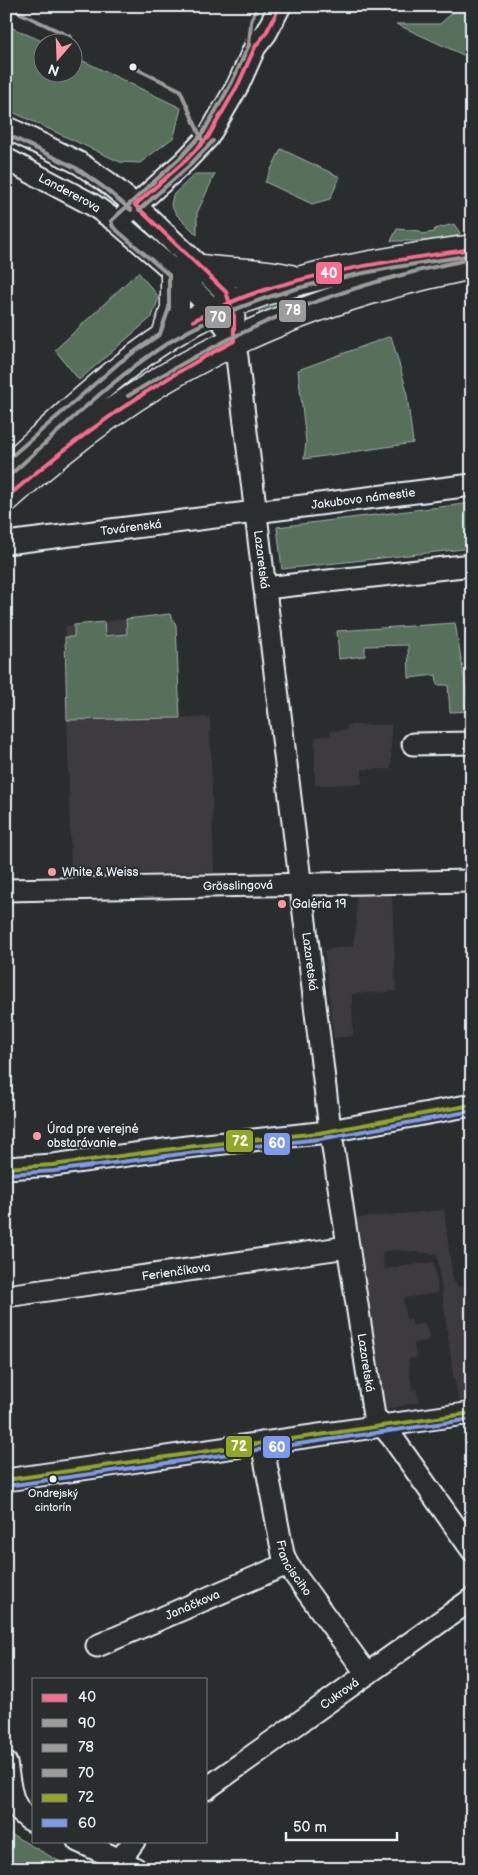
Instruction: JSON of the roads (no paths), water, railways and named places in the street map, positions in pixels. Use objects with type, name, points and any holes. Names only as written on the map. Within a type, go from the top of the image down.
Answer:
[{"type":"main road","points":[[6,470],[124,367],[165,338],[223,307],[251,294],[296,281],[400,260],[472,249]]},
{"type":"main road","points":[[6,498],[67,446],[99,422],[155,385],[205,356],[234,342],[352,294],[401,280],[472,265]]},
{"type":"main road","points":[[203,270],[226,273],[272,274],[296,281]]},
{"type":"main road","points":[[165,338],[176,309],[175,272]]},
{"type":"street","points":[[255,47],[257,23],[264,6]]},
{"type":"street","points":[[117,222],[185,161],[208,137],[238,85],[255,47],[266,33],[280,6]]},
{"type":"street","points":[[6,127],[79,163],[107,182],[135,205],[226,292],[223,307],[235,328],[234,342]]},
{"type":"street","name":"Landererova","points":[[6,158],[93,205],[117,222],[175,272],[223,307]]},
{"type":"street","name":"Lazaretská","points":[[234,342],[331,1130],[374,1416],[472,1550]]},
{"type":"street","name":"Jakubovo námestie","points":[[256,512],[472,485]]},
{"type":"street","name":"Továrenská","points":[[6,543],[256,512]]},
{"type":"street","points":[[265,588],[472,565]]},
{"type":"street","points":[[414,744],[472,743]]},
{"type":"street","name":"Grösslingová","points":[[6,890],[472,881]]},
{"type":"street","points":[[6,1168],[53,1165],[187,1147],[319,1133],[472,1106]]},
{"type":"street","name":"Ferienčíkova","points":[[6,1296],[348,1247]]},
{"type":"street","points":[[6,1480],[472,1413]]},
{"type":"street","name":"Francisciho","points":[[262,1443],[286,1564],[367,1674]]},
{"type":"street","name":"Janáčkova","points":[[97,1646],[286,1564]]},
{"type":"street","name":"Cukrová","points":[[208,1788],[472,1599]]},
{"type":"street","points":[[6,1763],[9,1801],[26,1818],[32,1821]]},
{"type":"street","points":[[80,1842],[128,1864],[134,1842]]},
{"type":"place","name":"White & Weiss","points":[[52,872]]},
{"type":"place","name":"Galéria 19","points":[[282,904]]},
{"type":"place","name":"Úrad pre verejné obstarávanie","points":[[37,1136]]},
{"type":"place","name":"Ondrejský cintorín","points":[[53,1479]]}]
